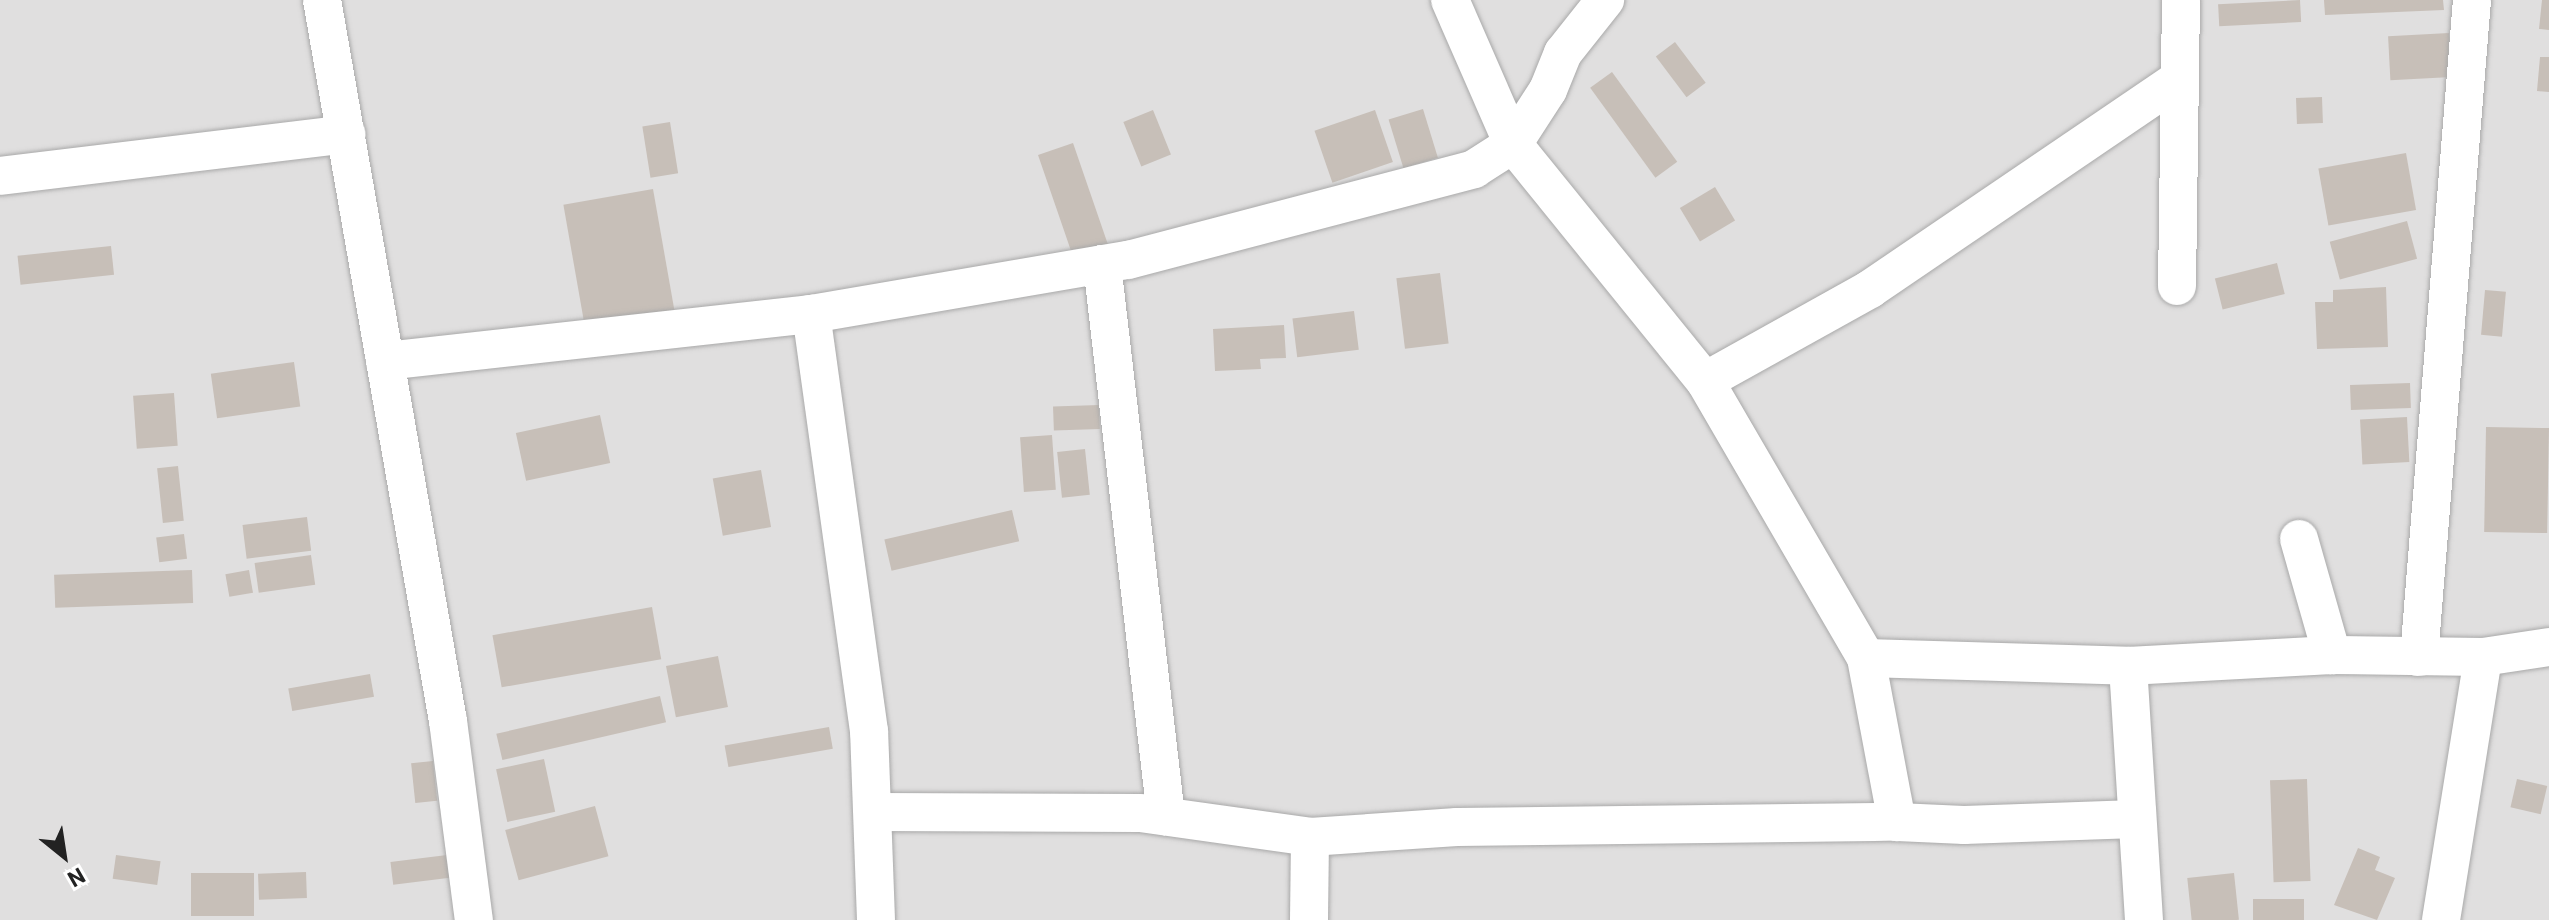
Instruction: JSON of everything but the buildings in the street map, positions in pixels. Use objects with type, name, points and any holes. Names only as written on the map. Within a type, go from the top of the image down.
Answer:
[{"type":"street","points":[[322,0],[448,721],[474,920]]},
{"type":"street","points":[[1450,0],[1513,144],[1705,381],[1866,658],[1897,822]]},
{"type":"street","points":[[385,361],[811,314],[1102,264],[1474,169],[1513,144],[1548,90],[1563,53],[1605,0]]},
{"type":"street","points":[[2177,286],[2176,81],[2181,0]]},
{"type":"street","points":[[2419,657],[2472,0]]},
{"type":"street","points":[[1705,381],[1870,289],[2176,81]]},
{"type":"street","points":[[0,176],[346,134]]},
{"type":"street","points":[[1102,264],[1166,816]]},
{"type":"street","points":[[811,314],[856,626],[874,812],[876,920]]},
{"type":"street","points":[[2299,539],[2332,655]]},
{"type":"street","points":[[1866,658],[2128,666],[2332,655],[2483,657],[2549,647]]},
{"type":"street","points":[[2441,920],[2483,657]]},
{"type":"street","points":[[2128,666],[2144,920]]},
{"type":"street","points":[[874,812],[1166,816],[1310,837],[1457,827],[1897,822],[1964,825],[2136,819]]},
{"type":"street","points":[[1309,920],[1310,837]]},
{"type":"shaded area","points":[[0,0],[2549,0],[2549,920],[0,920]]}]
